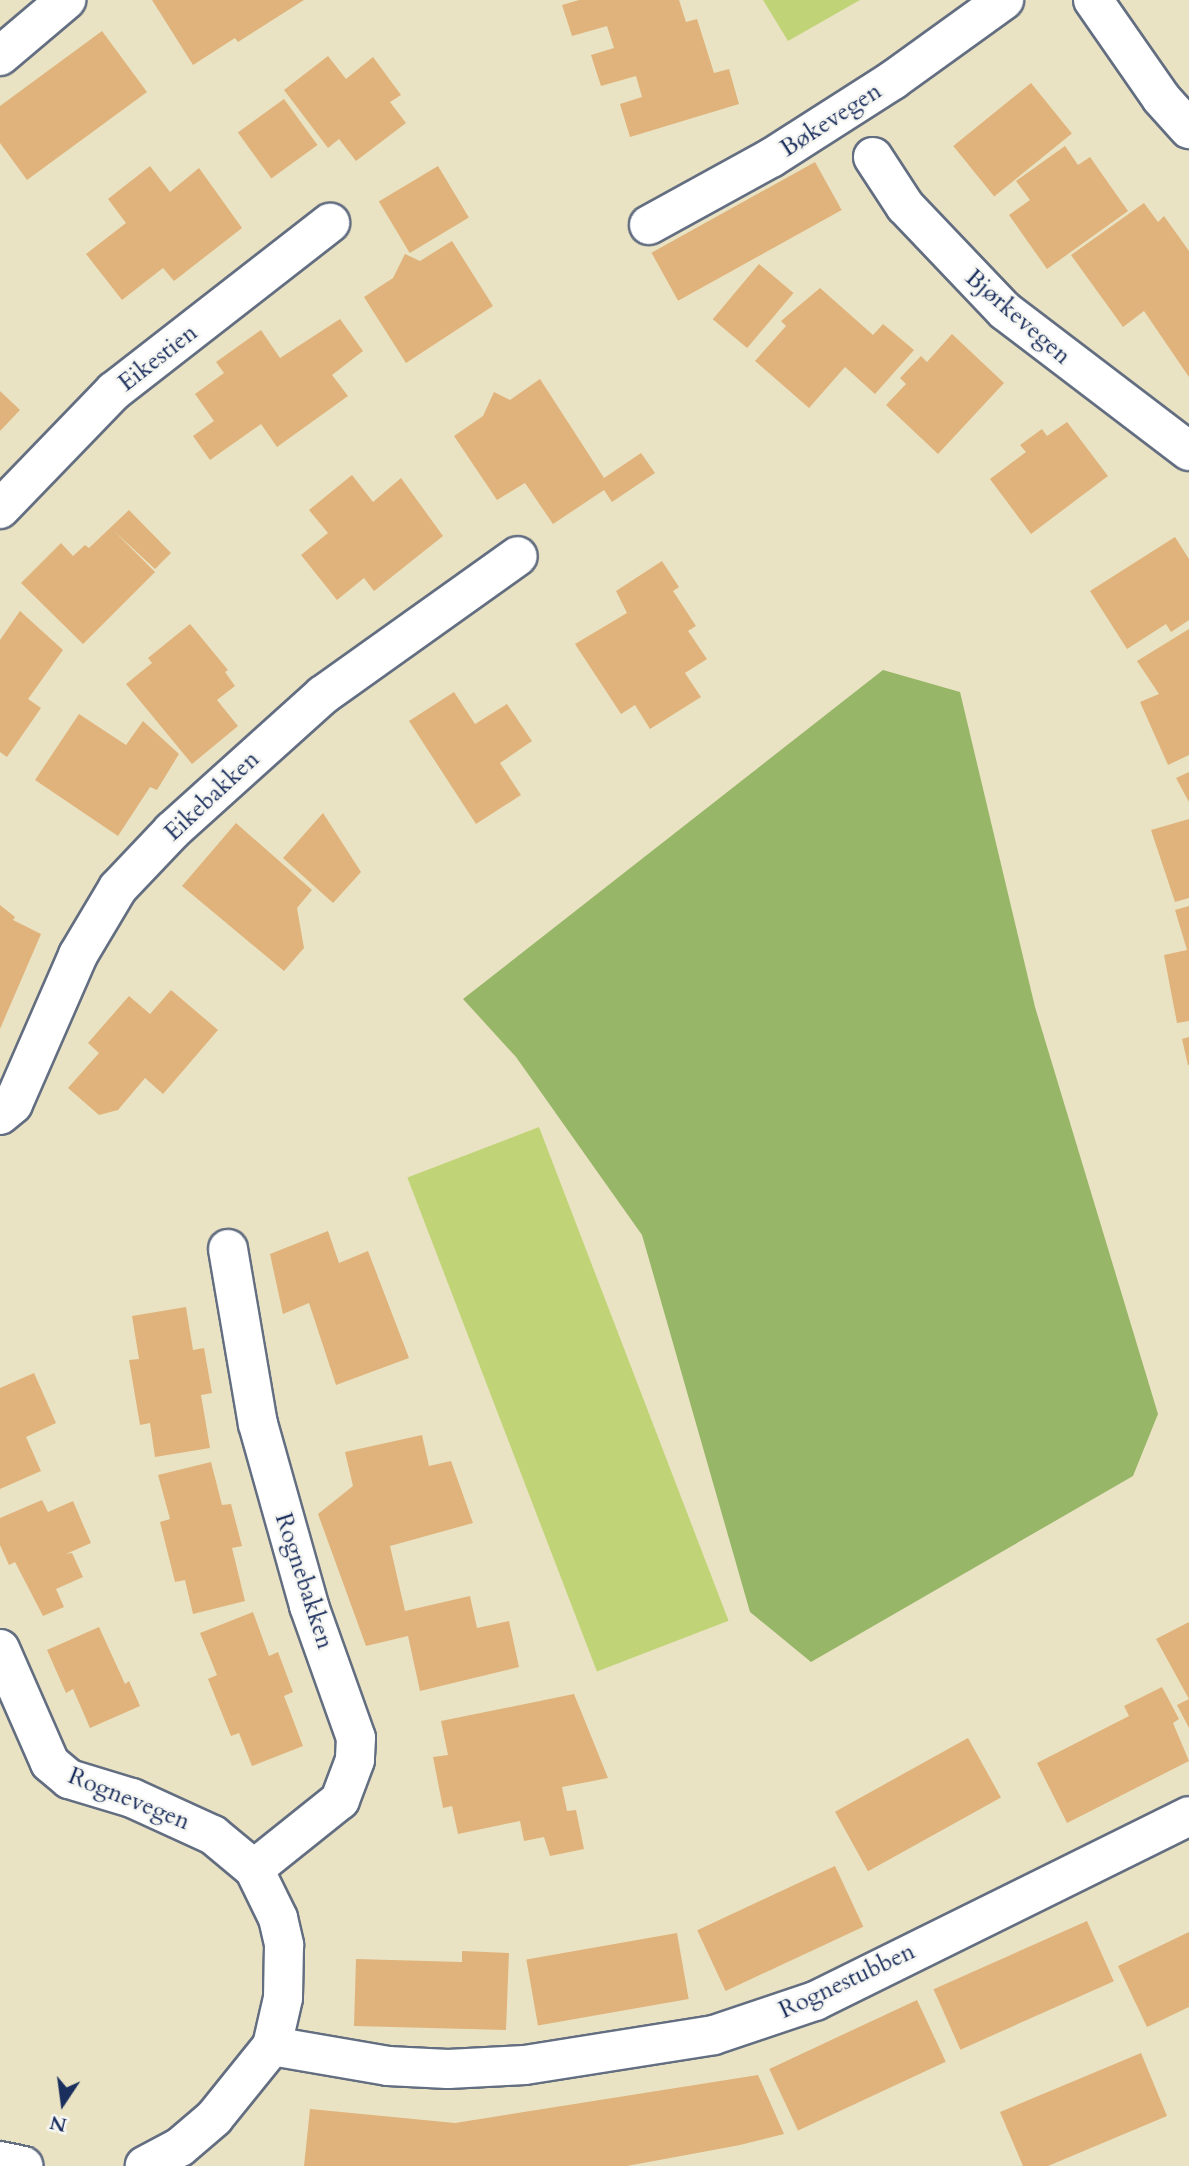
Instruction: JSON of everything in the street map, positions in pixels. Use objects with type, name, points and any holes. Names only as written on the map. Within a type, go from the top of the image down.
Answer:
[{"type":"street","points":[[0,56],[66,0]]},
{"type":"street","name":"Bøkevegen","points":[[649,225],[792,145],[894,80],[1004,0]]},
{"type":"street","points":[[1093,0],[1161,98],[1189,129]]},
{"type":"street","name":"Bjørkevegen","points":[[873,157],[905,206],[1005,311],[1189,451]]},
{"type":"street","name":"Eikestien","points":[[0,509],[114,391],[330,223]]},
{"type":"street","name":"Eikebakken","points":[[0,1115],[13,1104],[78,955],[118,888],[172,831],[323,695],[518,556]]},
{"type":"street","name":"Rognebakken","points":[[228,1249],[258,1424],[309,1606],[356,1738],[355,1760],[340,1800],[254,1869]]},
{"type":"street","name":"Rognevegen","points":[[0,1649],[50,1762],[60,1771],[91,1788],[175,1815],[214,1835],[254,1869],[278,1918],[284,1945],[283,1998],[272,2046],[214,2118],[180,2147],[145,2166]]},
{"type":"street","name":"Rognestubben","points":[[272,2046],[388,2066],[448,2068],[525,2065],[714,2035],[815,2001],[1189,1816]]},
{"type":"street","points":[[0,2161],[23,2166]]},
{"type":"green space","points":[[763,0],[860,0],[788,41]]},
{"type":"green space","points":[[883,670],[960,692],[1035,1007],[1158,1414],[1133,1476],[811,1662],[750,1612],[642,1235],[516,1057],[463,999]]},
{"type":"green space","points":[[539,1127],[729,1621],[597,1671],[407,1178]]},
{"type":"building","points":[[152,0],[304,0],[238,42],[235,38],[193,65]]},
{"type":"building","points":[[579,0],[679,0],[686,22],[697,19],[714,73],[729,69],[739,104],[630,137],[620,104],[642,97],[636,76],[601,86],[591,55],[614,48],[607,26],[572,36],[562,5]]},
{"type":"building","points":[[102,31],[147,92],[27,180],[0,143],[0,106]]},
{"type":"building","points":[[328,56],[346,79],[373,57],[401,95],[390,102],[406,123],[356,161],[339,139],[328,148],[284,90]]},
{"type":"building","points":[[1031,83],[1072,134],[994,196],[953,146]]},
{"type":"building","points":[[284,99],[318,145],[271,179],[238,133]]},
{"type":"building","points":[[1065,146],[1078,165],[1090,157],[1128,211],[1047,269],[1009,215],[1030,200],[1016,181]]},
{"type":"building","points":[[815,162],[842,210],[678,301],[651,253]]},
{"type":"building","points":[[150,166],[170,192],[199,168],[242,228],[174,281],[163,268],[122,300],[86,254],[126,223],[108,199]]},
{"type":"building","points":[[438,166],[469,217],[410,253],[379,202]]},
{"type":"building","points":[[1144,203],[1158,222],[1164,216],[1189,251],[1189,377],[1144,311],[1123,327],[1071,255]]},
{"type":"building","points":[[452,241],[493,306],[406,363],[364,297],[393,278],[405,254],[420,261]]},
{"type":"building","points":[[759,264],[793,293],[747,348],[713,319]]},
{"type":"building","points":[[820,288],[873,335],[883,324],[914,350],[875,394],[845,367],[809,408],[755,361],[786,326],[781,321]]},
{"type":"building","points":[[340,319],[363,351],[332,375],[348,396],[277,447],[261,424],[210,460],[193,436],[214,421],[195,394],[224,373],[216,362],[261,330],[280,358]]},
{"type":"building","points":[[952,334],[1004,383],[938,454],[886,405],[906,384],[900,378],[921,356],[927,362]]},
{"type":"building","points":[[540,379],[604,478],[641,453],[655,473],[612,502],[604,490],[553,524],[525,483],[497,500],[454,436],[483,416],[494,392],[510,400]]},
{"type":"building","points":[[0,391],[20,410],[0,431]]},
{"type":"building","points":[[1067,422],[1108,476],[1031,534],[990,479],[1026,452],[1020,445],[1042,429],[1047,436]]},
{"type":"building","points":[[352,475],[373,502],[401,478],[443,536],[374,591],[364,578],[337,600],[301,555],[328,533],[309,510]]},
{"type":"building","points":[[129,510],[171,553],[155,569],[113,530],[155,572],[83,644],[21,583],[61,543],[73,556],[85,545],[89,548]]},
{"type":"building","points":[[1175,537],[1189,559],[1189,620],[1171,632],[1166,624],[1127,649],[1090,591]]},
{"type":"building","points":[[662,561],[679,587],[673,591],[696,626],[688,631],[707,659],[685,673],[701,697],[650,729],[635,705],[621,714],[575,644],[627,613],[616,591]]},
{"type":"building","points":[[20,611],[63,650],[28,699],[41,708],[7,757],[0,752],[0,640]]},
{"type":"building","points":[[190,624],[228,670],[225,672],[235,686],[217,700],[238,726],[192,764],[126,684],[152,663],[148,658]]},
{"type":"building","points":[[1189,629],[1189,755],[1168,765],[1140,702],[1159,694],[1137,661]]},
{"type":"building","points":[[454,692],[475,724],[507,704],[532,741],[500,763],[521,795],[476,824],[409,721]]},
{"type":"building","points":[[79,714],[126,745],[143,721],[179,754],[157,790],[150,787],[118,836],[35,780]]},
{"type":"building","points":[[1189,772],[1189,802],[1176,778]]},
{"type":"building","points":[[323,813],[361,872],[333,903],[283,858]]},
{"type":"building","points":[[1189,819],[1189,898],[1175,902],[1151,830]]},
{"type":"building","points":[[236,823],[312,890],[297,908],[304,948],[284,971],[182,886]]},
{"type":"building","points":[[0,905],[15,917],[13,920],[41,934],[0,1029]]},
{"type":"building","points":[[1189,906],[1189,1021],[1177,1023],[1164,955],[1187,950],[1175,910]]},
{"type":"building","points":[[171,990],[218,1030],[163,1094],[145,1078],[118,1110],[99,1115],[68,1088],[99,1053],[88,1043],[129,996],[150,1014]]},
{"type":"building","points":[[1189,1037],[1189,1065],[1188,1065],[1182,1039]]},
{"type":"building","points":[[328,1231],[339,1263],[368,1251],[409,1358],[336,1385],[309,1303],[283,1314],[270,1254]]},
{"type":"building","points":[[186,1307],[193,1350],[204,1348],[212,1393],[201,1395],[210,1448],[155,1457],[150,1423],[140,1425],[129,1360],[139,1359],[132,1316]]},
{"type":"building","points":[[34,1373],[56,1423],[26,1437],[41,1471],[0,1489],[0,1388]]},
{"type":"building","points":[[422,1435],[429,1466],[451,1461],[473,1523],[390,1546],[405,1611],[470,1596],[477,1628],[509,1621],[519,1667],[420,1691],[408,1636],[366,1646],[318,1514],[353,1486],[345,1452]]},
{"type":"building","points":[[211,1462],[222,1505],[231,1504],[242,1546],[232,1548],[245,1601],[193,1614],[185,1580],[175,1582],[160,1522],[170,1519],[158,1475]]},
{"type":"building","points":[[42,1500],[48,1512],[73,1501],[91,1543],[66,1554],[72,1553],[83,1577],[56,1589],[64,1607],[43,1616],[15,1562],[9,1565],[0,1545],[0,1518]]},
{"type":"building","points":[[253,1612],[269,1656],[278,1652],[293,1692],[284,1696],[303,1746],[252,1766],[239,1733],[231,1736],[208,1679],[217,1675],[200,1633]]},
{"type":"building","points":[[1189,1622],[1189,1699],[1156,1639]]},
{"type":"building","points":[[99,1627],[125,1684],[129,1681],[140,1706],[90,1728],[73,1689],[66,1693],[47,1650]]},
{"type":"building","points":[[1162,1687],[1179,1719],[1173,1723],[1189,1761],[1067,1823],[1037,1763],[1129,1716],[1124,1706]]},
{"type":"building","points":[[574,1694],[608,1778],[562,1787],[567,1811],[576,1810],[584,1849],[550,1856],[544,1837],[524,1841],[520,1821],[458,1834],[452,1806],[443,1808],[433,1757],[448,1755],[441,1721]]},
{"type":"building","points":[[1189,1699],[1189,1728],[1177,1705]]},
{"type":"building","points":[[968,1738],[1001,1797],[868,1871],[835,1812]]},
{"type":"building","points":[[835,1866],[863,1927],[726,1991],[697,1930]]},
{"type":"building","points":[[1087,1921],[1114,1981],[960,2050],[934,1989]]},
{"type":"building","points":[[1189,1932],[1189,2007],[1147,2027],[1118,1966]]},
{"type":"building","points":[[677,1933],[689,1999],[538,2026],[526,1960]]},
{"type":"building","points":[[462,1951],[509,1953],[506,2030],[354,2026],[356,1959],[462,1962]]},
{"type":"building","points":[[917,2000],[946,2062],[798,2131],[769,2069]]},
{"type":"building","points":[[1141,2053],[1167,2116],[1048,2166],[1023,2166],[1000,2112]]},
{"type":"building","points":[[758,2075],[784,2134],[740,2145],[627,2166],[304,2166],[310,2109],[455,2123]]}]
